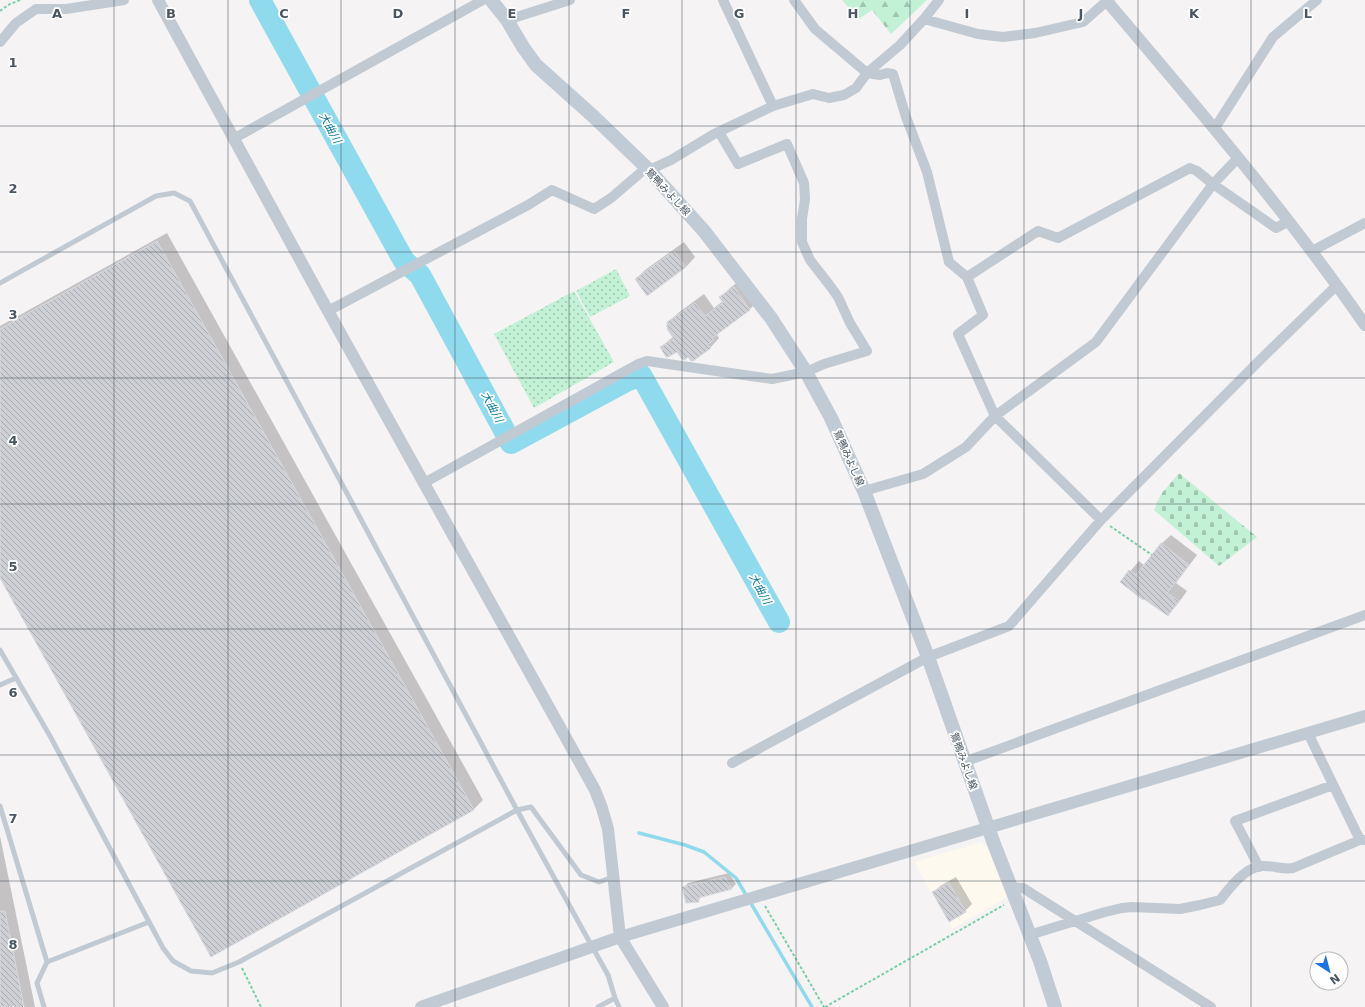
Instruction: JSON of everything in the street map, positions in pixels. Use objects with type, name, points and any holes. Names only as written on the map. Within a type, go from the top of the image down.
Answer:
[{"type":"main road","name":"鴛鴨みよし線","points":[[492,0],[507,20],[536,65],[594,116],[647,169],[704,231],[771,318],[806,372],[831,418],[864,491],[928,657],[964,762],[1055,1007]]},
{"type":"street","points":[[0,42],[16,23],[36,9],[124,0]]},
{"type":"street","points":[[158,0],[328,311],[595,790],[608,829],[620,937],[663,1007]]},
{"type":"street","points":[[233,139],[483,0]]},
{"type":"street","points":[[507,20],[570,0]]},
{"type":"street","points":[[723,0],[773,106]]},
{"type":"street","points":[[794,0],[815,29],[867,73],[880,75],[887,73],[894,74],[906,118],[927,172],[950,262],[967,277],[984,315],[958,334],[995,416],[1101,520]]},
{"type":"street","points":[[328,311],[528,205],[552,190],[594,209],[611,198],[647,169],[671,160],[719,132],[773,106],[813,94],[828,98],[844,95],[856,88],[867,73],[900,45],[939,0]]},
{"type":"street","points":[[924,19],[978,34],[1003,37],[1035,33],[1083,22],[1107,0],[1215,128],[1289,221],[1365,325]]},
{"type":"street","points":[[1215,128],[1274,37],[1317,0]]},
{"type":"street","points":[[424,483],[638,364],[647,361],[772,379],[806,372],[824,364],[868,351],[850,323],[832,286],[810,260],[802,242],[802,219],[805,199],[804,183],[787,144],[738,164],[719,132]]},
{"type":"street","points":[[864,491],[922,474],[966,447],[995,416],[1096,342],[1212,184],[1238,158]]},
{"type":"street","points":[[967,277],[1038,231],[1058,238],[1190,168],[1276,228],[1289,221]]},
{"type":"street","points":[[1312,251],[1365,223]]},
{"type":"street","points":[[732,763],[928,657],[1009,626],[1101,520],[1337,285]]},
{"type":"street","points":[[964,762],[1365,615]]},
{"type":"street","points":[[420,1007],[620,937],[1365,716]]},
{"type":"street","points":[[1029,935],[1122,908],[1180,909],[1213,902],[1220,900],[1249,871],[1259,867],[1293,868],[1363,840],[1333,785],[1308,734]]},
{"type":"street","points":[[1259,867],[1235,821],[1333,785]]},
{"type":"street","points":[[1013,892],[1023,888],[1074,922],[1210,1007]]},
{"type":"lane","points":[[0,283],[156,196],[174,193],[190,201],[516,810],[608,975],[619,1007]]},
{"type":"lane","points":[[0,650],[50,736],[163,948],[173,961],[191,971],[212,973],[239,962],[516,810],[531,807],[581,875],[599,882],[613,877]]},
{"type":"lane","points":[[0,685],[16,678]]},
{"type":"lane","points":[[0,806],[47,962],[37,983],[44,1007]]},
{"type":"lane","points":[[47,962],[149,922]]},
{"type":"lane","points":[[598,1007],[615,998]]},
{"type":"path","points":[[0,11],[20,0]]},
{"type":"path","points":[[1101,520],[1152,555]]},
{"type":"path","points":[[759,896],[824,1007],[1013,892]]},
{"type":"path","points":[[239,962],[261,1007]]},
{"type":"shaded area","points":[[981,842],[991,850],[1009,896],[952,929],[914,862]]},
{"type":"green space","points":[[842,0],[927,0],[891,34],[872,10],[859,19]]},
{"type":"green space","points":[[616,269],[630,296],[590,317],[576,291]]},
{"type":"green space","points":[[574,291],[614,362],[534,408],[494,334]]},
{"type":"green space","points":[[1179,473],[1257,537],[1219,566],[1154,510],[1161,494]]},
{"type":"building","points":[[157,241],[474,810],[211,957],[0,578],[0,329]]},
{"type":"building","points":[[674,251],[686,267],[647,296],[635,279]]},
{"type":"building","points":[[734,287],[750,310],[712,338],[714,340],[707,345],[711,348],[693,361],[691,361],[688,357],[685,360],[682,359],[677,352],[666,357],[660,347],[674,339],[667,329],[667,322],[695,303],[705,316],[723,303],[719,297]]},
{"type":"building","points":[[1161,543],[1189,565],[1167,593],[1179,601],[1168,616],[1144,599],[1143,600],[1120,582],[1129,570],[1136,575]]},
{"type":"building","points":[[725,877],[732,889],[698,898],[699,902],[686,903],[682,887]]},
{"type":"building","points":[[949,883],[966,912],[949,922],[932,892]]},
{"type":"building","points":[[0,911],[5,911],[24,1007],[0,1007]]},
{"type":"waterway","name":"大曲川","points":[[260,0],[404,261],[420,275],[511,443],[626,381],[641,375],[779,622]]},
{"type":"waterway","points":[[639,833],[685,845],[704,852],[736,878],[812,1007]]}]
